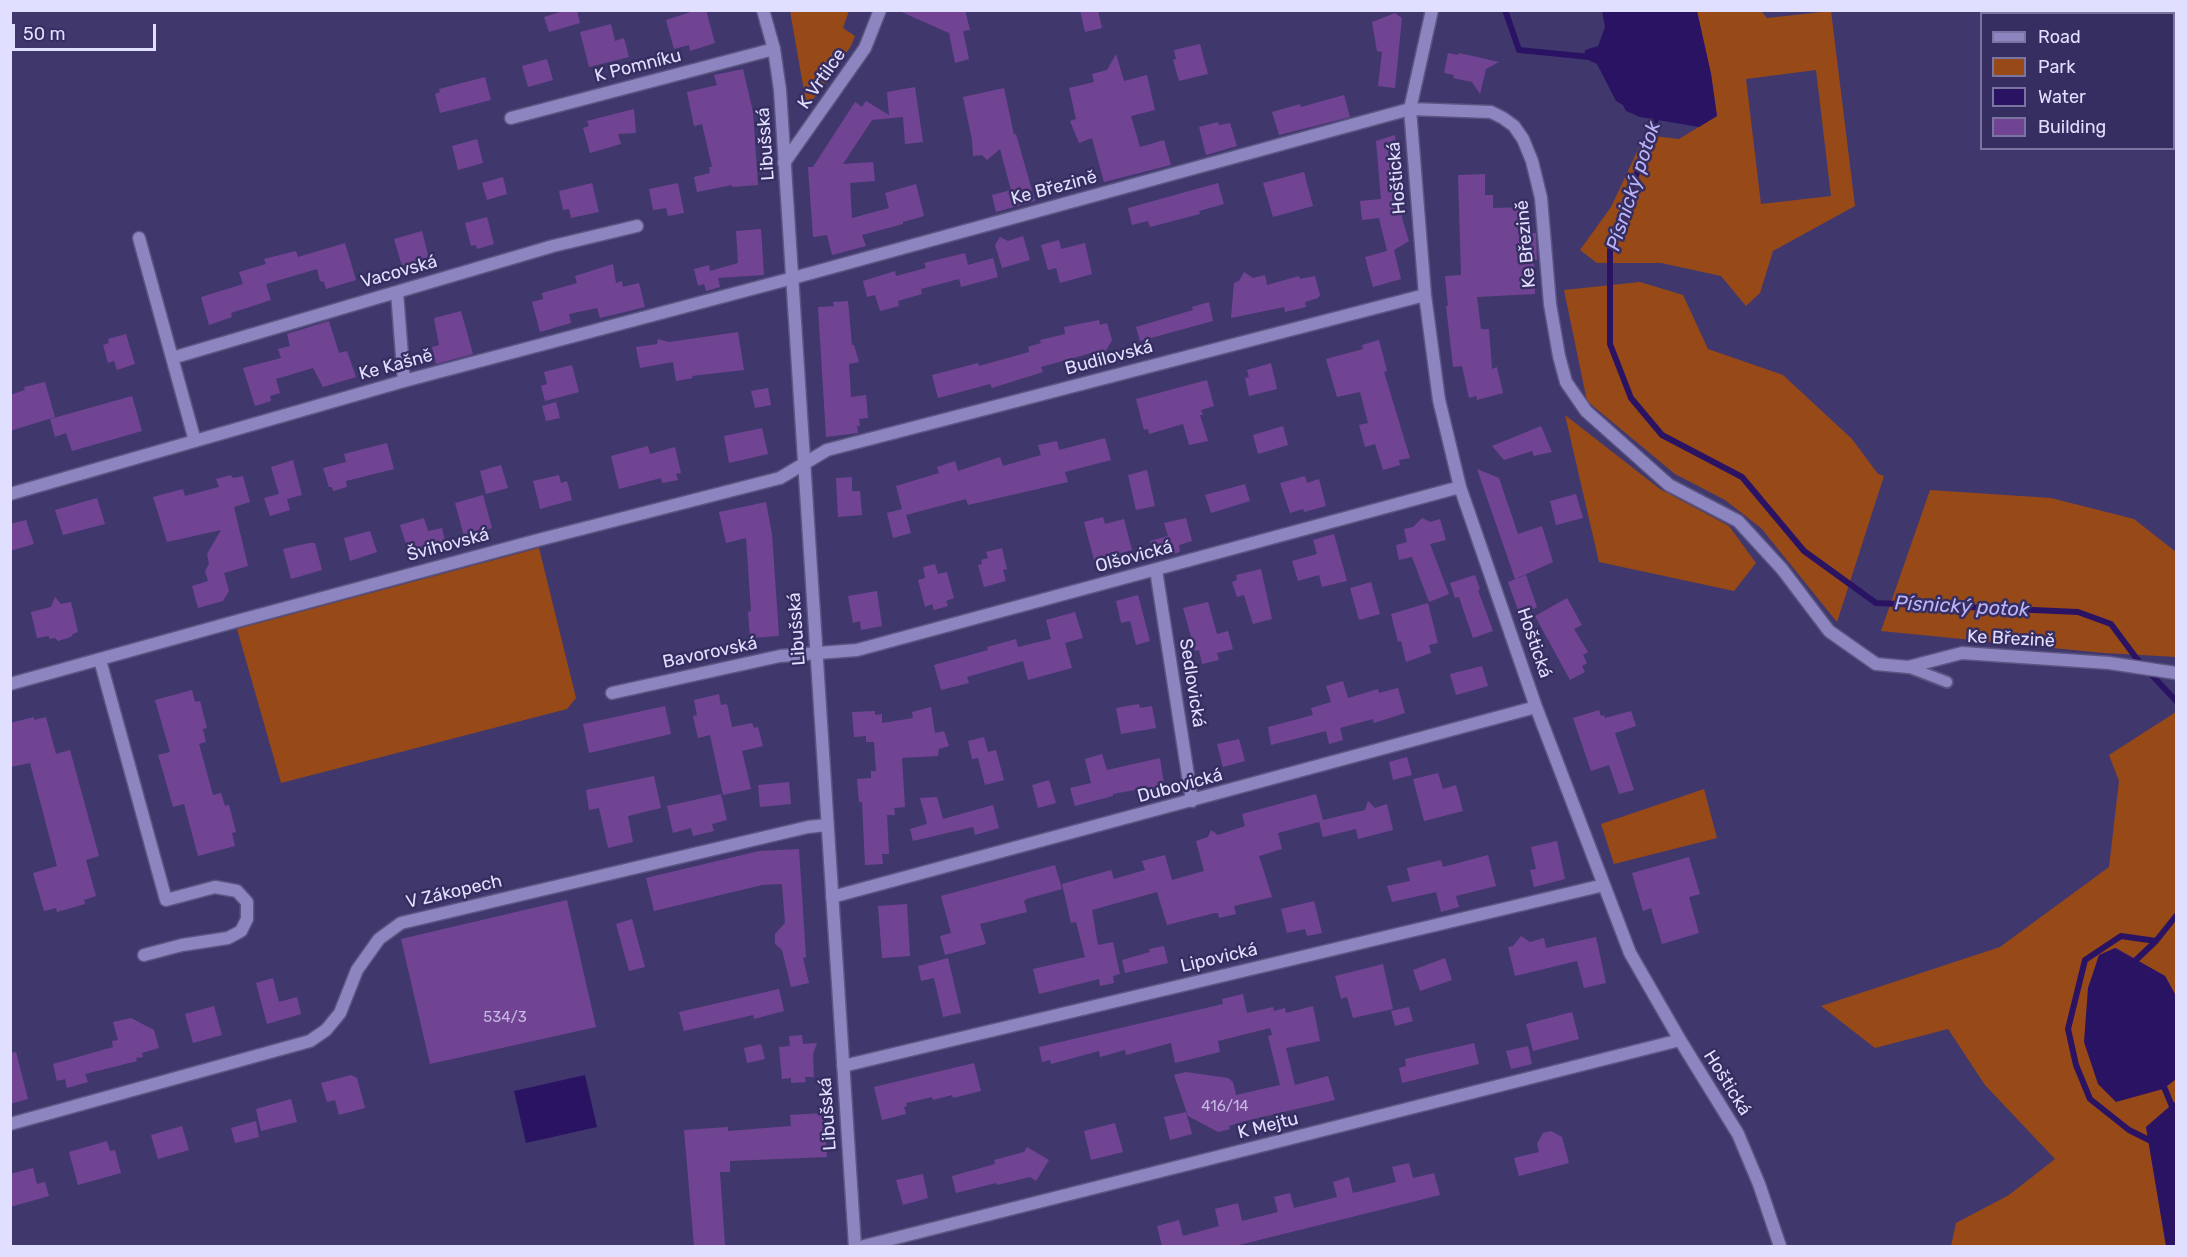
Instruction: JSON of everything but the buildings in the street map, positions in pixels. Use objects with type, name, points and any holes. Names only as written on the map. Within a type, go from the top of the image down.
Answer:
[{"type":"street","name":"Libušská","points":[[763,10],[774,49],[780,90],[855,1246]]},
{"type":"street","name":"K Vrtilce","points":[[784,163],[865,48],[880,10]]},
{"type":"street","name":"Hoštická","points":[[1432,10],[1410,109],[1425,295],[1439,400],[1460,487],[1536,707],[1630,952],[1680,1040],[1738,1134],[1759,1184],[1780,1246]]},
{"type":"street","name":"K Pomníku","points":[[511,117],[774,49]]},
{"type":"street","name":"Ke Březině","points":[[793,278],[1410,109],[1491,112],[1514,126],[1532,161],[1541,198],[1550,304],[1566,382],[1586,411],[1669,485],[1738,521],[1782,569],[1829,631],[1876,664],[1908,667],[1962,652],[2128,665],[2176,673]]},
{"type":"street","name":"Vacovská","points":[[172,358],[553,246],[637,226]]},
{"type":"street","points":[[139,238],[195,441]]},
{"type":"street","name":"Ke Kašně","points":[[10,494],[404,381],[793,278]]},
{"type":"street","points":[[397,292],[404,381]]},
{"type":"street","name":"Budilovská","points":[[804,462],[827,450],[1425,295]]},
{"type":"street","name":"Švihovská","points":[[10,684],[515,546],[780,478],[804,462]]},
{"type":"street","name":"Olšovická","points":[[816,652],[857,650],[1460,487]]},
{"type":"street","name":"Sedlovická","points":[[1156,570],[1192,801]]},
{"type":"street","name":"Bavorovská","points":[[612,693],[780,656],[816,652]]},
{"type":"street","points":[[100,660],[166,900],[215,887],[237,891],[247,902],[248,919],[241,931],[228,938],[182,945],[144,955]]},
{"type":"street","name":"Dubovická","points":[[832,897],[1536,707]]},
{"type":"street","name":"V Zákopech","points":[[10,1124],[310,1041],[326,1030],[340,1012],[357,970],[379,939],[401,923],[808,827],[827,825]]},
{"type":"street","name":"Lipovická","points":[[843,1066],[1604,885]]},
{"type":"street","name":"K Mejtu","points":[[864,1246],[1680,1040]]},
{"type":"lane","points":[[1908,667],[1947,681]]},
{"type":"green space","points":[[790,11],[849,11],[843,28],[855,36],[851,46],[807,108]]},
{"type":"green space","points":[[1697,11],[1761,11],[1767,18],[1831,11],[1855,206],[1773,251],[1760,293],[1746,306],[1721,276],[1661,263],[1597,263],[1580,250],[1611,207],[1645,135],[1679,139],[1717,116],[1711,74]],"holes":[[[1816,70],[1831,196],[1761,204],[1746,79]]]},
{"type":"green space","points":[[1640,282],[1683,295],[1708,349],[1783,375],[1852,439],[1878,474],[1884,476],[1837,622],[1761,528],[1725,500],[1675,474],[1587,401],[1564,290]]},
{"type":"green space","points":[[1565,415],[1660,489],[1729,526],[1756,563],[1734,591],[1599,562]]},
{"type":"green space","points":[[1930,490],[2051,498],[2134,519],[2176,552],[2176,657],[2104,653],[1881,631]]},
{"type":"green space","points":[[539,548],[576,698],[567,709],[281,783],[237,629]]},
{"type":"green space","points":[[2176,712],[2176,996],[2165,976],[2116,948],[2100,955],[2088,988],[2163,1089],[2176,1079],[2176,1101],[2146,1127],[2166,1246],[1951,1246],[1956,1223],[2009,1195],[2055,1159],[1985,1085],[1948,1029],[1875,1048],[1821,1006],[2000,947],[2109,867],[2119,781],[2109,755]]},
{"type":"green space","points":[[1704,789],[1717,838],[1614,864],[1601,824]]},
{"type":"water","points":[[1602,11],[1697,11],[1711,74],[1717,116],[1699,127],[1640,117],[1626,111],[1623,105],[1616,101],[1597,64],[1584,58],[1585,50],[1598,46],[1605,27]]},
{"type":"water","points":[[2115,948],[2165,976],[2176,996],[2176,1079],[2163,1089],[2116,1102],[2098,1084],[2084,1042],[2088,988],[2099,955]]},
{"type":"water","points":[[585,1075],[597,1127],[526,1143],[514,1091]]},
{"type":"water","points":[[2176,1101],[2176,1246],[2166,1246],[2146,1127]]},
{"type":"waterway","name":"Písnický potok","points":[[1505,10],[1519,50],[1590,57]]},
{"type":"waterway","name":"Písnický potok","points":[[1658,113],[1610,250],[1610,344],[1631,398],[1662,435],[1742,477],[1804,551],[1876,603],[2078,612],[2111,624],[2137,659],[2176,701]]},
{"type":"waterway","name":"Písnický potok","points":[[2136,965],[2136,960],[2156,941],[2176,916]]},
{"type":"waterway","points":[[2155,1143],[2129,1130],[2090,1099],[2076,1065],[2068,1029],[2085,960],[2121,936],[2156,941]]},
{"type":"waterway","name":"Písnický potok","points":[[2162,1082],[2176,1116]]}]
